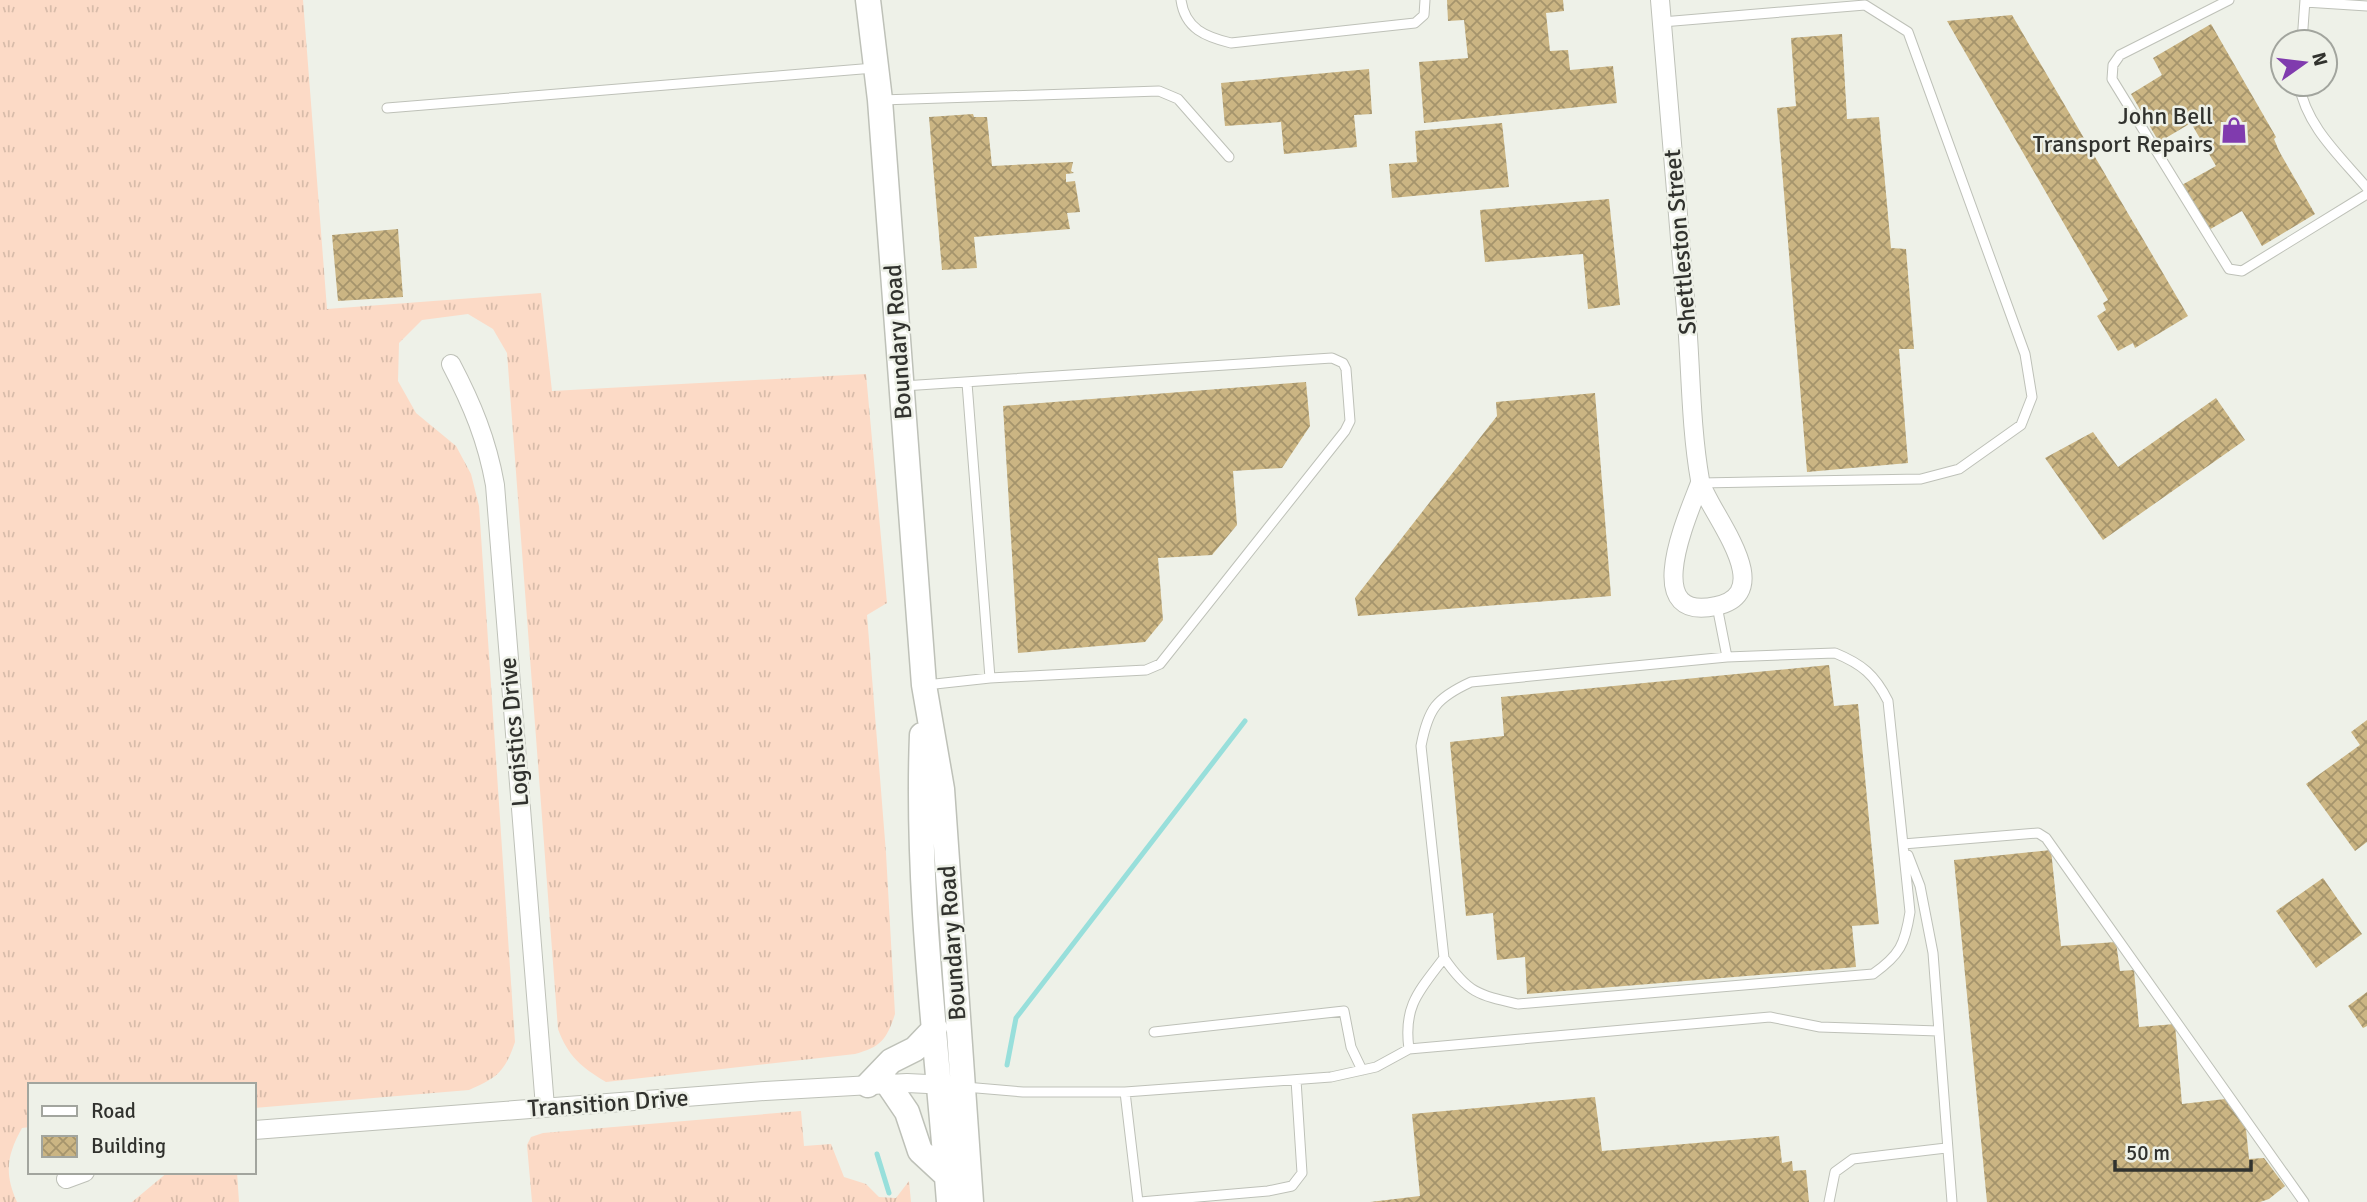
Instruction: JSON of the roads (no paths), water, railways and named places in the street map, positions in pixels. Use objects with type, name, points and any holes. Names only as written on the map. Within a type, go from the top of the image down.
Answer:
[{"type":"main road","name":"Boundary Road","points":[[868,0],[880,100],[924,685],[942,789],[951,1085],[947,1176],[949,1202]]},
{"type":"main road","name":"Boundary Road","points":[[924,685],[920,814],[935,1028],[951,1085],[971,1202]]},
{"type":"main road","points":[[935,1028],[915,1049],[891,1060],[878,1084],[907,1112],[920,1151],[947,1176]]},
{"type":"street","name":"Shettleston Street","points":[[1660,0],[1700,483],[1742,564],[1740,586],[1735,594],[1717,606],[1690,604],[1682,599],[1673,582],[1676,550],[1700,483]]},
{"type":"street","name":"Logistics Drive","points":[[451,364],[477,414],[495,485],[545,1107]]},
{"type":"street","name":"Transition Drive","points":[[256,1130],[878,1084],[951,1085]]},
{"type":"street","points":[[66,1180],[80,1174]]},
{"type":"lane","points":[[1181,0],[1188,21],[1203,36],[1231,43],[1415,23],[1424,15],[1424,0]]},
{"type":"lane","points":[[2229,0],[2120,55],[2113,65],[2112,79],[2229,269],[2242,271],[2367,194]]},
{"type":"lane","points":[[2303,28],[2305,1],[2367,6]]},
{"type":"lane","points":[[1662,22],[1865,5],[1908,32],[2025,354],[2032,397],[2021,425],[1959,468],[1942,475],[1921,479],[1700,483]]},
{"type":"lane","points":[[387,108],[876,68]]},
{"type":"lane","points":[[880,100],[1158,91],[1178,99],[1229,157]]},
{"type":"lane","points":[[2302,98],[2310,117],[2367,188]]},
{"type":"lane","points":[[901,386],[1332,358],[1343,363],[1346,369],[1350,415],[1345,431],[1160,664],[1146,670],[990,678],[924,685]]},
{"type":"lane","points":[[967,383],[990,678]]},
{"type":"lane","points":[[1717,606],[1727,657]]},
{"type":"lane","points":[[1835,653],[1859,662],[1877,679],[1888,701],[1903,844],[1910,912],[1906,935],[1895,958],[1873,974],[1518,1004],[1482,996],[1461,982],[1444,958],[1421,746],[1427,715],[1447,693],[1471,682],[1727,657],[1835,653]]},
{"type":"lane","points":[[1903,844],[2038,833],[2046,838],[2304,1202]]},
{"type":"lane","points":[[1903,844],[1920,886],[1933,953],[1952,1202]]},
{"type":"lane","points":[[1409,1049],[1406,1025],[1414,998],[1444,958]]},
{"type":"lane","points":[[1154,1032],[1344,1011],[1351,1046],[1362,1070]]},
{"type":"lane","points":[[951,1085],[1023,1092],[1125,1092],[1296,1080],[1331,1077],[1376,1067],[1409,1049],[1770,1017],[1820,1027],[1938,1031]]},
{"type":"lane","points":[[1125,1092],[1139,1202],[1268,1191],[1292,1186],[1302,1173],[1296,1080]]},
{"type":"lane","points":[[1829,1202],[1835,1172],[1853,1159],[1946,1148]]},
{"type":"waterway","points":[[1007,1065],[1016,1018],[1245,721]]},
{"type":"waterway","points":[[877,1154],[889,1193]]},
{"type":"place","name":"John Bell Transport Repairs","points":[[2234,130]]}]
